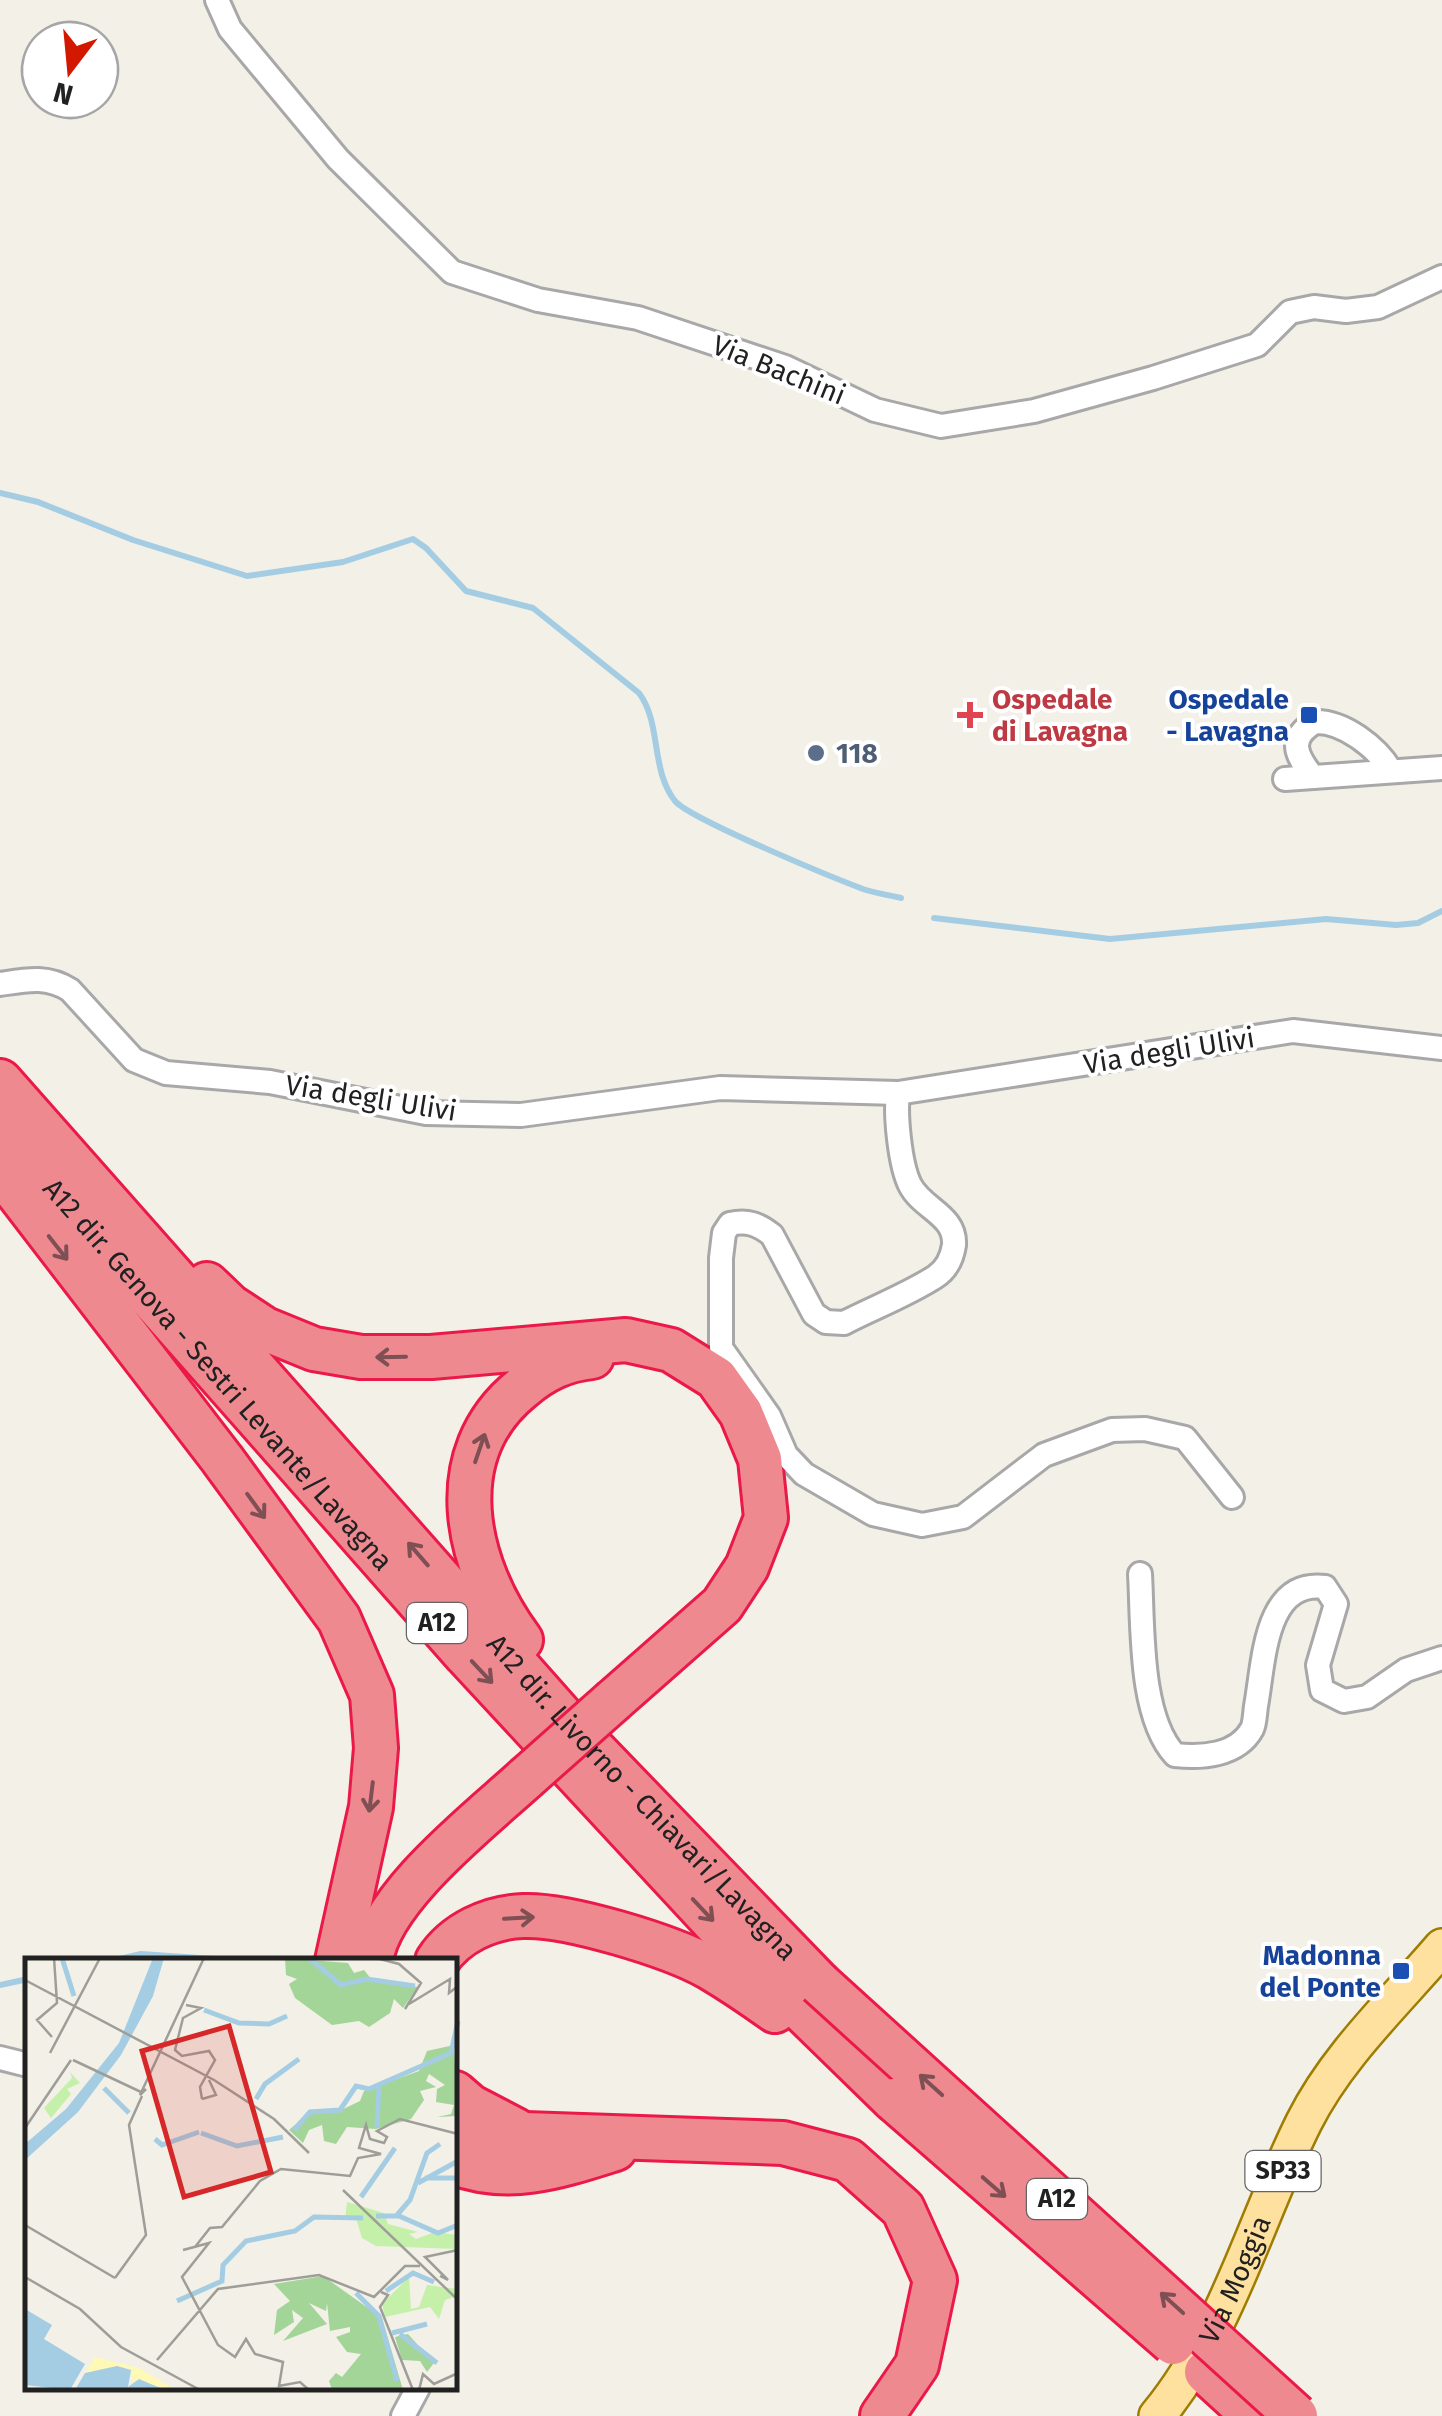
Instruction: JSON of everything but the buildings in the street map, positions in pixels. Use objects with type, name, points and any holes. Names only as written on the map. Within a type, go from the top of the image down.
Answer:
[{"type":"highway","name":"A12 dir. Livorno - Chiavari/Lavagna","points":[[0,1081],[566,1720],[768,1932],[819,1983],[1296,2416]]},
{"type":"highway","name":"A12 dir. Genova - Sestri Levante/Lavagna","points":[[0,1127],[479,1669],[736,1946],[887,2093]]},
{"type":"highway","points":[[50,1137],[230,1306],[265,1329],[314,1349],[361,1357],[430,1356],[626,1340],[672,1350],[716,1378],[741,1412],[760,1459],[766,1518],[747,1567],[722,1605],[434,1862],[390,1913],[371,1958]]},
{"type":"highway","points":[[0,1170],[222,1459],[339,1620],[372,1695],[376,1748],[370,1806],[338,1958]]},
{"type":"highway","points":[[741,1412],[676,1367],[629,1354],[569,1360],[536,1376],[500,1405],[481,1439],[470,1480],[469,1522],[478,1560],[496,1603],[519,1637],[686,1827],[768,1932]]},
{"type":"highway","points":[[439,1958],[481,1923],[524,1916],[575,1923],[644,1942],[707,1966],[887,2093]]},
{"type":"highway","name":"A12","points":[[887,2093],[1254,2416]]},
{"type":"highway","points":[[458,2096],[470,2106],[525,2134]]},
{"type":"highway","points":[[458,2132],[468,2137],[525,2134],[783,2143],[848,2160],[903,2209],[935,2280],[917,2365],[882,2416]]},
{"type":"highway","points":[[458,2164],[477,2171],[539,2172],[644,2140]]},
{"type":"main road","name":"Via Moggia","points":[[1157,2416],[1176,2393],[1226,2304],[1305,2120],[1324,2089],[1442,1947]]},
{"type":"street","name":"Via Bachini","points":[[217,0],[230,30],[338,159],[452,272],[538,300],[638,318],[786,367],[874,410],[941,426],[1034,411],[1154,378],[1256,345],[1290,312],[1378,307],[1442,278]]},
{"type":"street","points":[[1313,777],[1298,758],[1295,747],[1306,728],[1325,722],[1366,743],[1391,772]]},
{"type":"street","points":[[1285,779],[1442,768]]},
{"type":"street","name":"Via degli Ulivi","points":[[0,984],[38,979],[57,982],[70,990],[134,1060],[166,1073],[270,1082],[426,1113],[521,1115],[720,1088],[898,1093],[1293,1031],[1442,1048]]},
{"type":"street","points":[[898,1093],[895,1115],[909,1185],[948,1221],[954,1236],[952,1257],[938,1276],[844,1323],[826,1322],[814,1314],[772,1235],[744,1220],[730,1224],[724,1233],[721,1348],[754,1392],[786,1455],[804,1474],[873,1514],[922,1525],[962,1517],[1044,1455],[1112,1430],[1145,1429],[1186,1438],[1232,1496]]},
{"type":"street","points":[[1140,1574],[1144,1652],[1154,1712],[1162,1741],[1175,1755],[1204,1758],[1230,1749],[1252,1730],[1273,1616],[1290,1592],[1311,1585],[1325,1587],[1336,1604],[1318,1665],[1322,1690],[1344,1702],[1367,1697],[1406,1670],[1442,1658]]},
{"type":"street","points":[[0,2058],[25,2063]]},
{"type":"street","points":[[403,2416],[416,2391]]},
{"type":"waterway","points":[[0,493],[38,502],[133,540],[247,576],[343,562],[413,539],[466,591],[533,608],[639,693],[651,718],[662,775],[675,801],[733,834],[863,889],[901,898]]},
{"type":"waterway","points":[[934,918],[1110,939],[1326,919],[1396,925],[1418,923],[1442,911]]},
{"type":"waterway","points":[[124,1958],[141,1954],[199,1958]]},
{"type":"waterway","points":[[0,1985],[25,1980]]},
{"type":"place","name":"Ospedale di Lavagna","points":[[970,715]]},
{"type":"place","name":"Ospedale - Lavagna","points":[[1309,715]]},
{"type":"place","name":"118","points":[[816,753]]},
{"type":"place","name":"Madonna del Ponte","points":[[1401,1971]]}]
